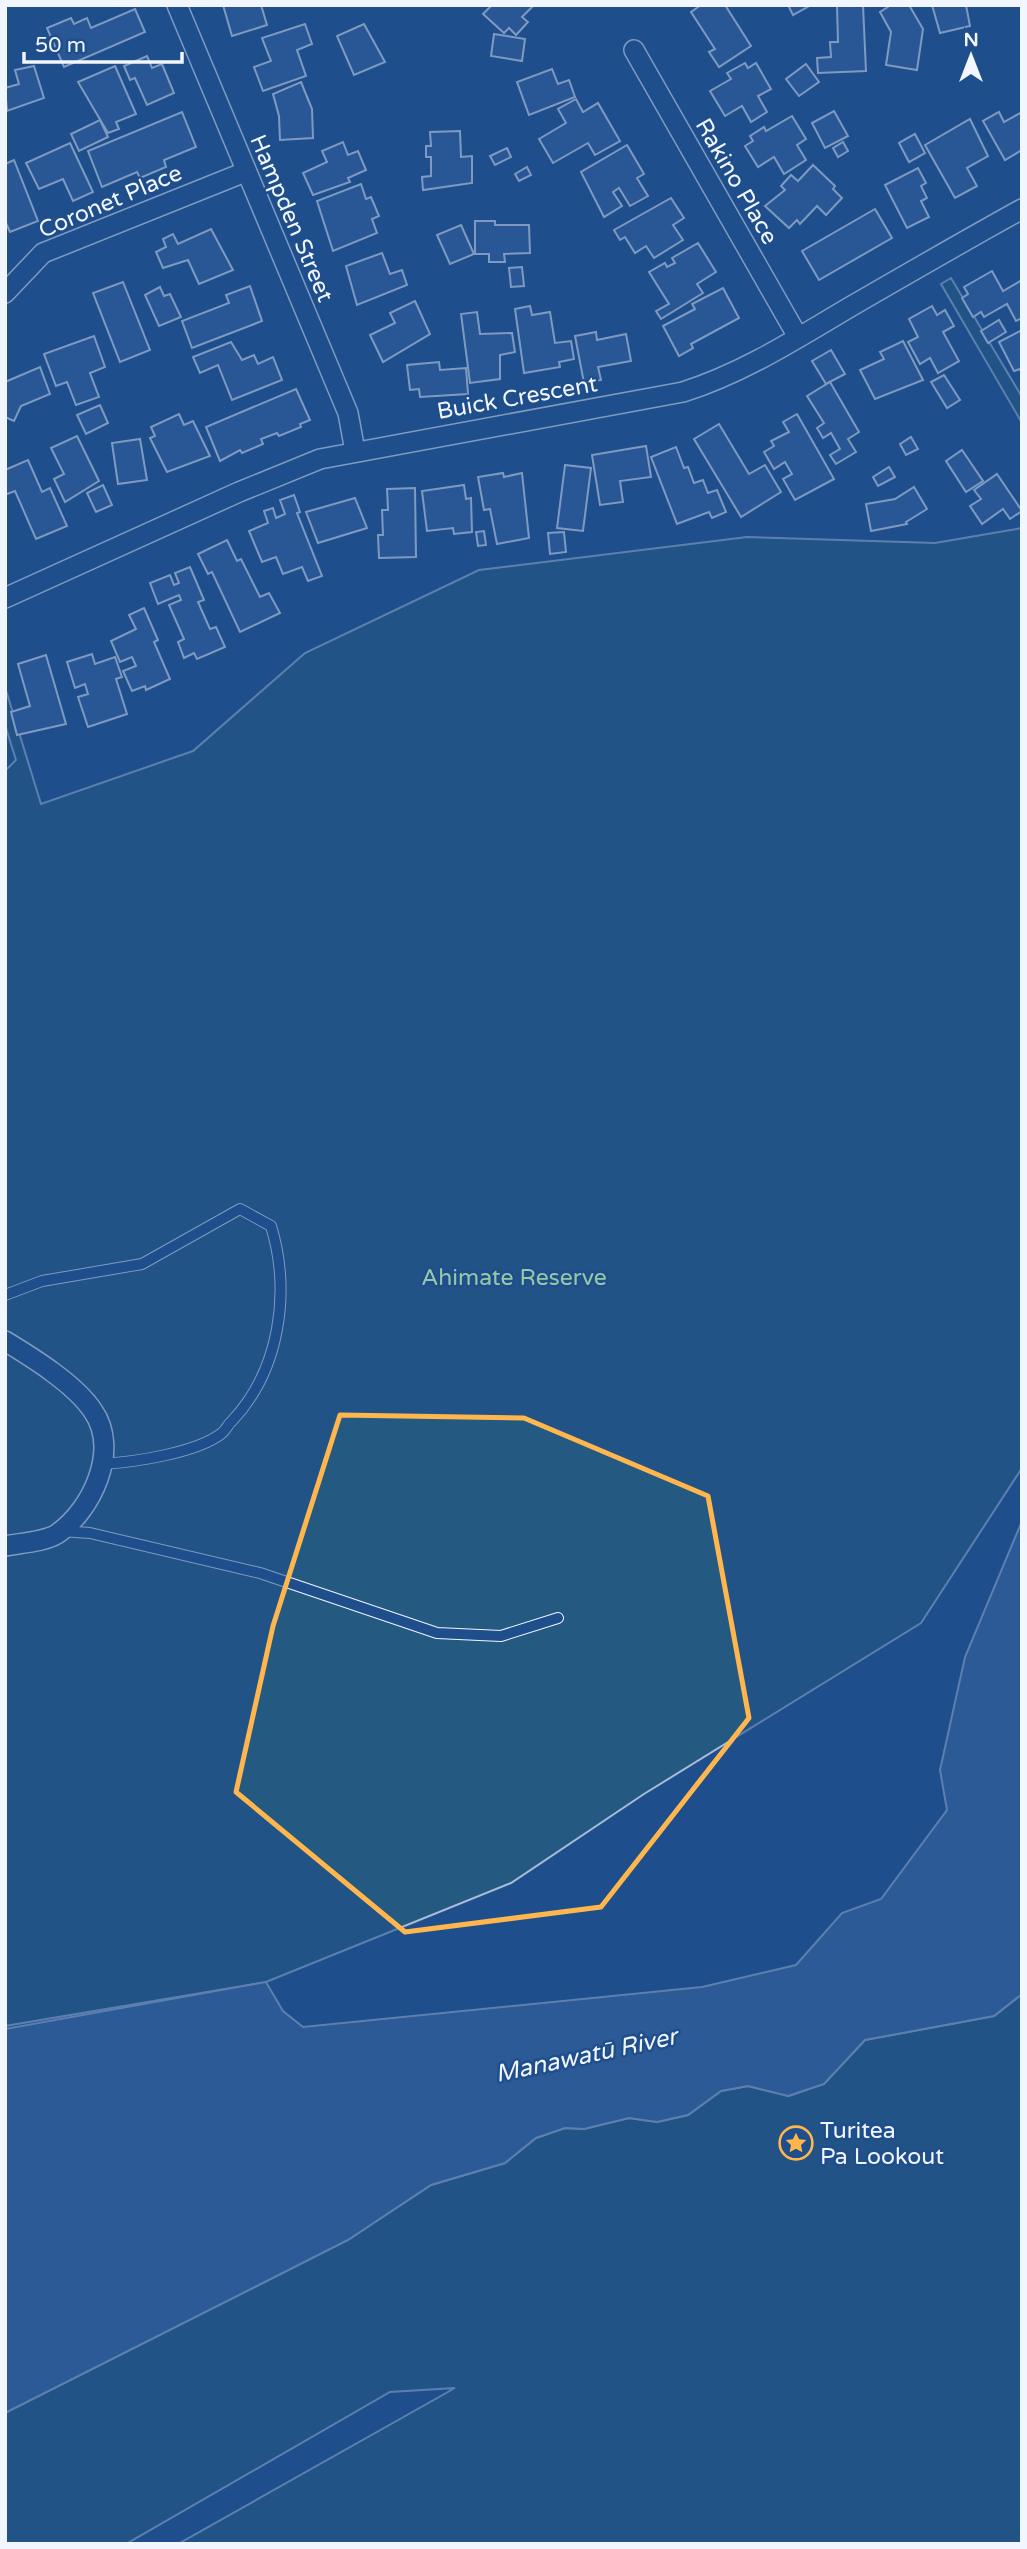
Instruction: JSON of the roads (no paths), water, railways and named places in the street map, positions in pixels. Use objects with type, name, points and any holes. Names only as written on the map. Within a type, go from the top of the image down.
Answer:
[{"type":"street","name":"Hampden Street","points":[[177,5],[348,413],[355,451]]},
{"type":"street","name":"Rakino Place","points":[[634,50],[798,337]]},
{"type":"street","name":"Coronet Place","points":[[5,293],[43,253],[245,172]]},
{"type":"street","name":"Buick Crescent","points":[[5,598],[239,492],[320,459],[683,392],[733,373],[1022,209]]},
{"type":"street","points":[[5,1342],[41,1365],[94,1412],[102,1434],[103,1464],[92,1492],[69,1524],[55,1535],[5,1546]]},
{"type":"lane","points":[[5,1295],[42,1281],[142,1265],[240,1209],[271,1226],[279,1253],[281,1287],[277,1335],[253,1397],[222,1433],[179,1452],[103,1464]]},
{"type":"lane","points":[[60,1531],[90,1533],[260,1573],[438,1633],[501,1636],[558,1618]]},
{"type":"water","name":"Manawatū River","points":[[1022,1521],[1022,1994],[994,2016],[865,2040],[824,2084],[788,2096],[748,2086],[721,2091],[688,2115],[657,2122],[629,2118],[584,2129],[565,2128],[536,2138],[505,2163],[431,2185],[348,2240],[5,2413],[5,2029],[266,1982],[283,2011],[303,2027],[702,1987],[796,1965],[842,1913],[881,1899],[947,1810],[940,1770],[965,1657]]},
{"type":"place","name":"Turitea Pa Lookout","points":[[796,2143]]},
{"type":"park label","name":"Ahimate Reserve","points":[[514,1277]]}]
